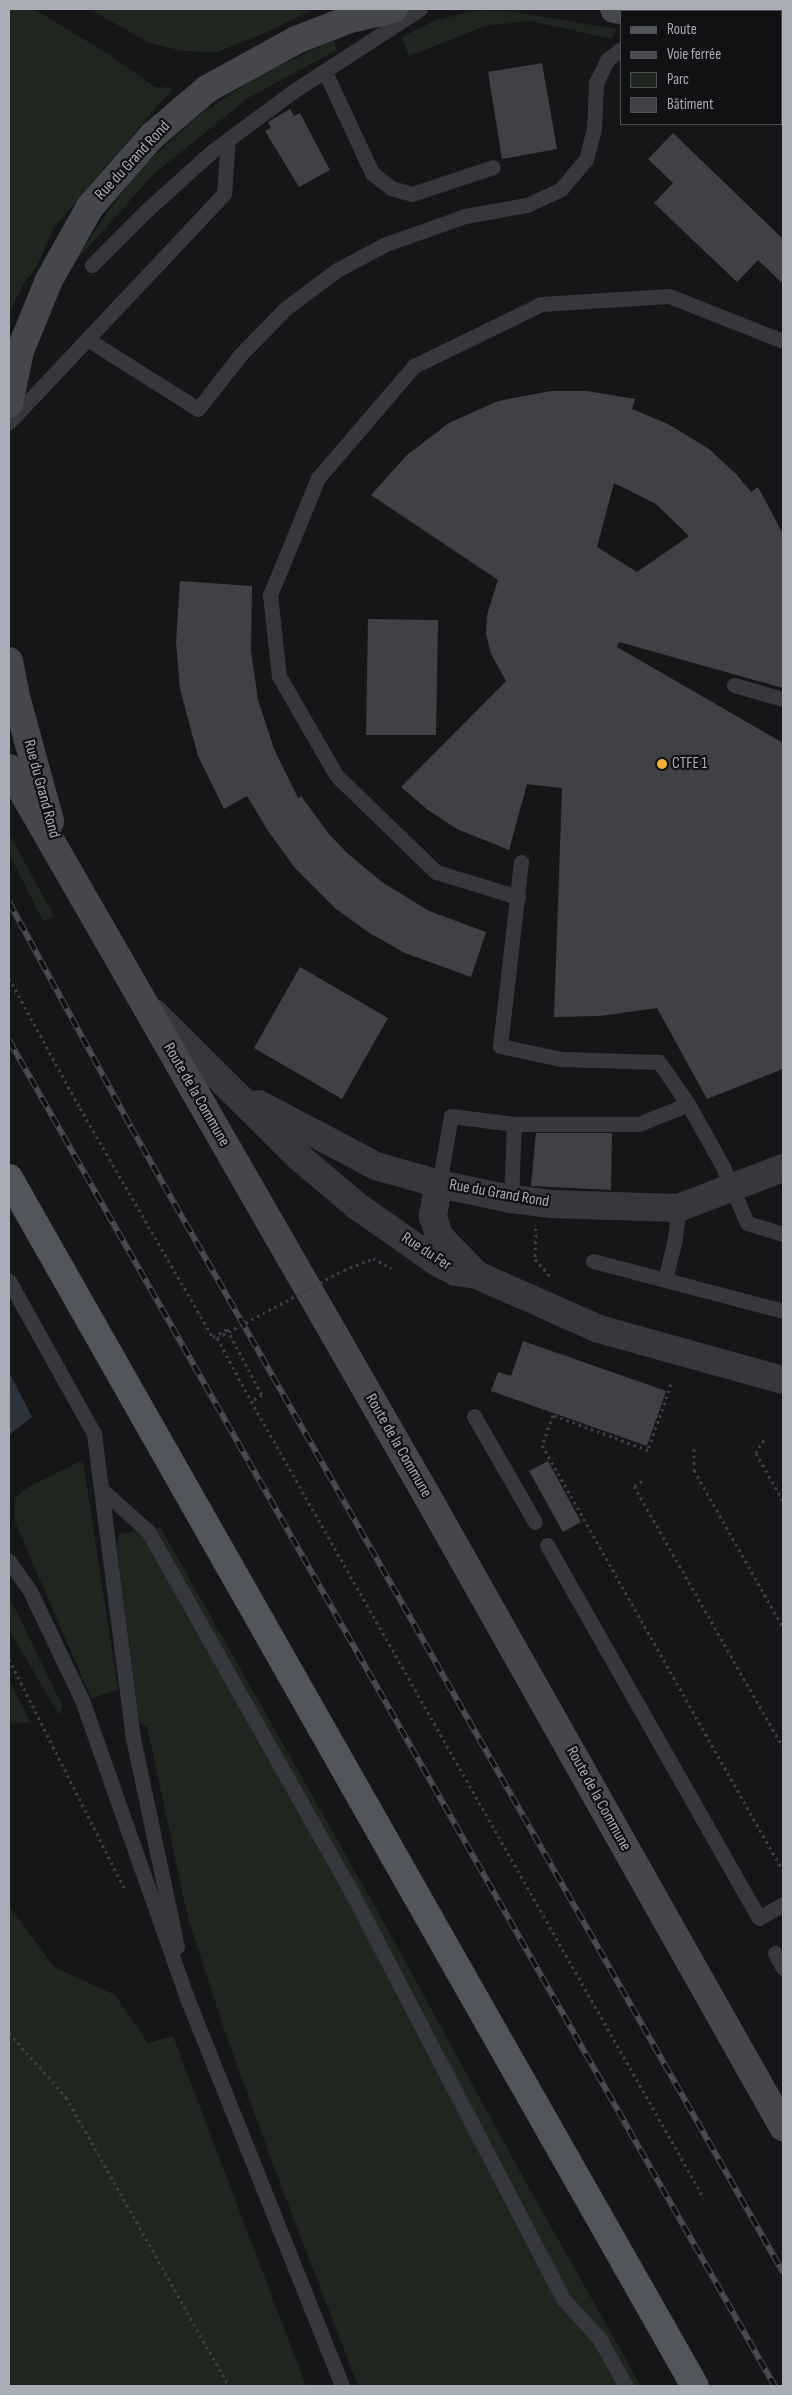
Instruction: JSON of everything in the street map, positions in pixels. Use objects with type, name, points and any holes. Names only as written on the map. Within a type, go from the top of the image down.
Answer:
[{"type":"main road","name":"Rue du Grand Rond","points":[[9,404],[20,351],[49,280],[90,207],[152,136],[207,89],[296,40],[350,19],[394,9]]},
{"type":"main road","name":"Rue du Grand Rond","points":[[9,661],[15,693],[60,858]]},
{"type":"main road","name":"Route de la Commune","points":[[9,768],[140,1000],[426,1494],[783,2127]]},
{"type":"main road","points":[[9,1178],[695,2386]]},
{"type":"street","name":"Rue du Fer","points":[[140,1000],[299,1157],[357,1206],[437,1262],[456,1272],[477,1275],[599,1329],[783,1380]]},
{"type":"street","name":"Rue du Grand Rond","points":[[230,1088],[376,1166],[439,1184],[510,1199],[550,1204],[678,1208],[783,1168]]},
{"type":"street","points":[[439,1184],[433,1216],[439,1236],[477,1275]]},
{"type":"lane","points":[[92,265],[147,210],[228,140],[292,92],[420,9]]},
{"type":"lane","points":[[86,339],[198,409],[241,354],[286,308],[337,270],[386,244],[465,216],[527,205],[561,189],[586,159],[594,129],[596,82],[607,60],[620,50]]},
{"type":"lane","points":[[325,72],[372,174],[391,188],[412,194],[493,167]]},
{"type":"lane","points":[[9,422],[224,194],[228,140]]},
{"type":"lane","points":[[518,897],[436,872],[336,775],[279,676],[270,595],[318,478],[414,366],[541,304],[669,296],[783,341]]},
{"type":"lane","points":[[734,685],[783,699]]},
{"type":"lane","points":[[521,862],[500,1046],[561,1059],[659,1062],[688,1104],[723,1167],[730,1188],[746,1223],[783,1234]]},
{"type":"lane","points":[[439,1184],[451,1116],[514,1124],[638,1124],[688,1104]]},
{"type":"lane","points":[[510,1199],[514,1124]]},
{"type":"lane","points":[[665,1280],[675,1240],[678,1208]]},
{"type":"lane","points":[[594,1261],[783,1311]]},
{"type":"lane","points":[[9,1281],[94,1434],[133,1738],[190,2004]]},
{"type":"lane","points":[[474,1416],[535,1522]]},
{"type":"lane","points":[[101,1489],[148,1531],[352,1895],[564,2300],[598,2338],[626,2386]]},
{"type":"lane","points":[[547,1545],[759,1918],[783,1904]]},
{"type":"lane","points":[[9,1561],[30,1591],[82,1700],[190,2004],[342,2386]]},
{"type":"lane","points":[[775,1953],[783,1968]]},
{"type":"path","points":[[9,978],[80,1108],[213,1337],[227,1329],[262,1395],[251,1401]]},
{"type":"path","points":[[391,1268],[373,1258],[344,1270],[217,1338],[704,2198]]},
{"type":"path","points":[[671,1384],[648,1450],[553,1415],[542,1445],[783,1871]]},
{"type":"path","points":[[764,1440],[756,1453],[783,1501]]},
{"type":"path","points":[[694,1450],[694,1470],[783,1626]]},
{"type":"path","points":[[642,1481],[634,1486],[783,1747]]},
{"type":"path","points":[[9,1659],[128,1895]]},
{"type":"path","points":[[9,2033],[66,2097],[229,2386]]},
{"type":"green space","points":[[9,9],[34,9],[108,54],[155,87],[173,88],[53,229],[36,268],[24,283],[9,313]]},
{"type":"green space","points":[[90,9],[315,9],[218,52],[182,51],[149,43]]},
{"type":"green space","points":[[479,10],[513,12],[616,29],[612,39],[531,21],[485,26],[409,56],[402,37],[436,20]]},
{"type":"green space","points":[[334,40],[337,50],[248,98],[154,174],[73,264],[106,214],[142,167],[199,115],[261,74]]},
{"type":"green space","points":[[9,834],[54,916],[43,921],[9,853]]},
{"type":"green space","points":[[83,1460],[118,1690],[91,1698],[15,1522],[15,1498],[30,1486]]},
{"type":"green space","points":[[160,1527],[377,1910],[529,2188],[641,2386],[358,2386],[273,2165],[222,2023],[188,1918],[147,1726],[139,1723],[117,1547],[118,1534]]},
{"type":"green space","points":[[9,1596],[63,1707],[59,1715],[9,1629]]},
{"type":"green space","points":[[9,1680],[30,1722],[9,1724]]},
{"type":"green space","points":[[9,1906],[54,1967],[115,1995],[148,2043],[173,2036],[306,2386],[9,2386]]},
{"type":"shaded area","points":[[9,1372],[32,1417],[9,1435]]},
{"type":"building","points":[[542,63],[557,149],[502,159],[488,72]]},
{"type":"building","points":[[290,109],[294,116],[300,113],[330,170],[299,187],[265,131],[271,128],[268,122]]},
{"type":"building","points":[[673,133],[783,239],[783,284],[758,260],[737,282],[654,203],[673,183],[648,159]]},
{"type":"building","name":"CTFE 1","points":[[551,391],[587,391],[635,399],[632,409],[668,424],[709,449],[736,474],[751,492],[758,487],[783,534],[783,688],[619,642],[617,647],[783,743],[783,1069],[707,1099],[657,1008],[600,1016],[554,1017],[562,788],[527,784],[509,850],[457,829],[428,810],[401,787],[506,681],[491,654],[486,634],[487,615],[498,580],[371,495],[407,455],[449,423],[498,401]],"holes":[[[614,483],[656,504],[689,536],[637,572],[597,547]]]},
{"type":"building","points":[[180,581],[252,586],[251,651],[258,700],[274,749],[298,798],[301,796],[329,834],[347,853],[382,882],[429,911],[486,932],[471,977],[405,953],[371,934],[336,909],[295,868],[268,831],[247,796],[224,809],[198,756],[180,689],[176,642]]},
{"type":"building","points":[[368,619],[438,620],[436,735],[366,735]]},
{"type":"building","points":[[300,967],[388,1018],[342,1099],[254,1048]]},
{"type":"building","points":[[536,1133],[612,1133],[611,1190],[531,1186]]},
{"type":"building","points":[[523,1341],[666,1391],[647,1446],[491,1391],[498,1372],[511,1376]]},
{"type":"building","points":[[548,1461],[581,1522],[563,1532],[529,1471]]},
{"type":"railway","points":[[9,902],[131,1127],[783,2272]]},
{"type":"railway","points":[[9,1040],[775,2386]]},
{"type":"place","name":"CTFE 1","points":[[662,764]]}]
